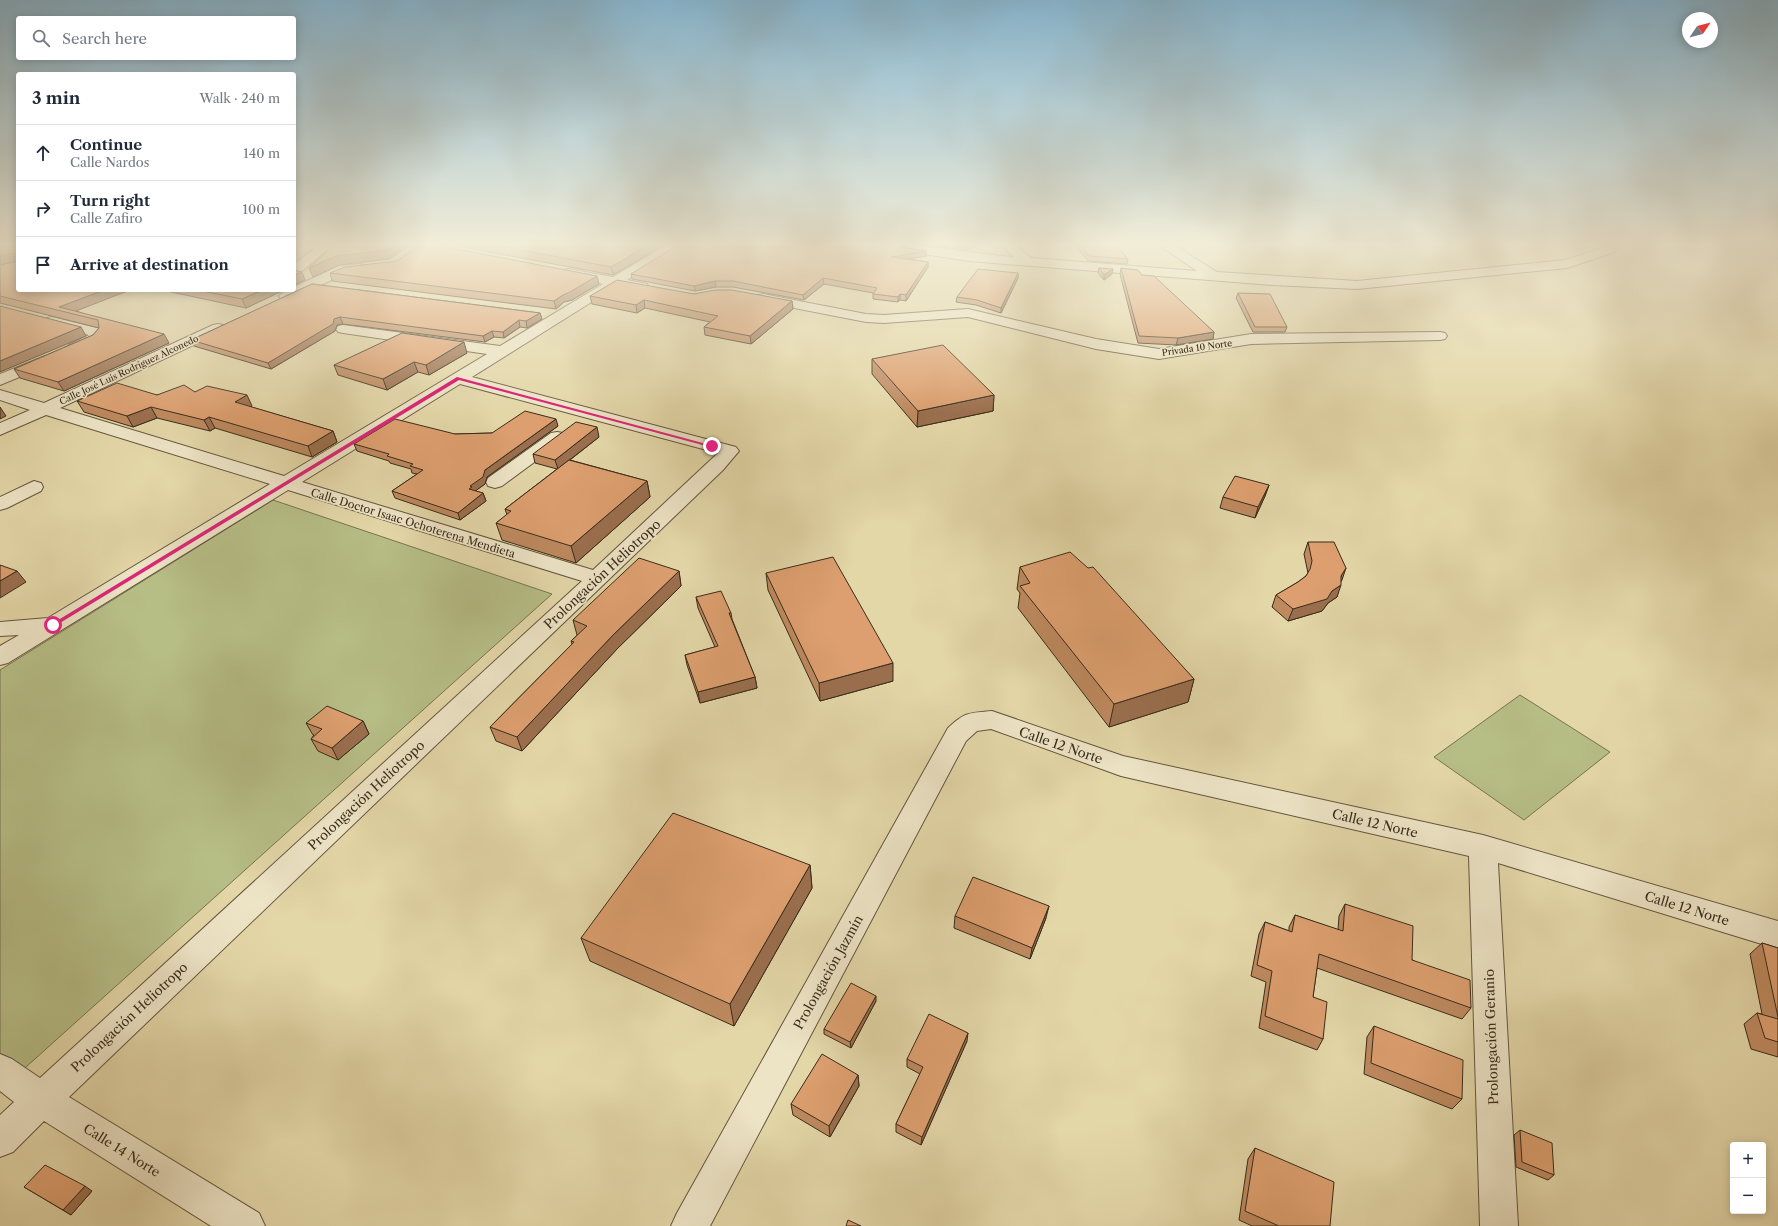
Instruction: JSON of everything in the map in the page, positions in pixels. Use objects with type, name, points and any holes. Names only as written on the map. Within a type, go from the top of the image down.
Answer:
[{"type":"street","points":[[0,657],[585,300]]},
{"type":"street","name":"Privada 10 Norte","points":[[776,300],[866,318],[884,319],[968,313],[1096,344],[1159,354],[1251,339],[1440,336]]},
{"type":"street","points":[[537,313],[560,316]]},
{"type":"street","points":[[0,380],[92,340],[96,336],[96,332],[38,317]]},
{"type":"street","name":"Calle José Luis Rodríguez Alconedo","points":[[0,430],[233,321]]},
{"type":"street","points":[[343,329],[502,351]]},
{"type":"street","points":[[458,378],[591,412]]},
{"type":"street","name":"Calle Doctor Isaac Ochoterena Mendieta","points":[[0,395],[46,408],[285,484],[596,578]]},
{"type":"street","points":[[495,482],[591,412]]},
{"type":"street","name":"Prolongación Heliotropo","points":[[0,1138],[717,466],[730,451],[591,412]]},
{"type":"street","points":[[0,504],[34,487]]},
{"type":"street","points":[[0,629],[53,625]]},
{"type":"street","name":"Calle 12 Norte","points":[[970,722],[992,720],[1121,766],[1483,847],[1778,935]]},
{"type":"street","name":"Prolongación Jazmín","points":[[690,1226],[953,742],[957,735],[970,722]]},
{"type":"street","name":"Prolongación Geranio","points":[[1483,847],[1499,1226]]},
{"type":"street","name":"Calle 14 Norte","points":[[0,1071],[41,1100],[246,1226]]},
{"type":"green space","points":[[273,500],[552,594],[16,1076],[0,1065],[0,670]]},
{"type":"green space","points":[[1520,695],[1610,752],[1524,820],[1434,757]]},
{"type":"building","points":[[17,300],[77,300],[59,307],[164,334],[58,382],[14,369],[93,335],[99,328],[98,320]]},
{"type":"building","points":[[277,300],[439,300],[540,313],[526,321],[519,320],[503,332],[492,331],[483,336],[340,317],[334,319],[333,324],[268,363],[191,340]]},
{"type":"building","points":[[612,300],[644,300],[636,305]]},
{"type":"building","points":[[645,300],[792,301],[750,336],[704,327],[718,316]]},
{"type":"building","points":[[978,300],[1005,300],[1001,308]]},
{"type":"building","points":[[1130,300],[1180,300],[1214,332],[1178,338],[1139,336]]},
{"type":"building","points":[[1242,300],[1273,300],[1287,327],[1255,327]]},
{"type":"building","points":[[0,306],[81,327],[0,361]]},
{"type":"building","points":[[402,333],[464,342],[426,365],[414,362],[383,379],[334,365]]},
{"type":"building","points":[[943,345],[994,395],[918,411],[872,359]]},
{"type":"building","points":[[117,383],[157,395],[184,385],[195,392],[207,386],[247,395],[235,402],[333,431],[308,446],[209,417],[204,420],[151,407],[127,416],[77,401]]},
{"type":"building","points":[[525,411],[556,419],[485,470],[483,477],[470,486],[472,487],[469,489],[483,493],[458,513],[392,491],[423,470],[410,466],[413,464],[387,456],[389,454],[354,444],[395,419],[455,434],[492,433]]},
{"type":"building","points":[[576,422],[597,427],[555,460],[533,454]]},
{"type":"building","points":[[569,460],[647,481],[571,546],[496,523],[511,511],[505,509]]},
{"type":"building","points":[[1235,476],[1269,485],[1258,507],[1223,497]]},
{"type":"building","points":[[1308,542],[1334,542],[1346,568],[1341,576],[1341,585],[1332,591],[1327,599],[1293,609],[1276,595],[1306,576],[1312,561]]},
{"type":"building","points":[[1070,552],[1088,568],[1093,567],[1194,679],[1114,704],[1020,586],[1030,583],[1020,567]]},
{"type":"building","points":[[833,557],[893,663],[819,683],[766,573]]},
{"type":"building","points":[[639,558],[679,571],[613,635],[517,737],[490,727],[574,642],[571,641],[587,626],[573,620]]},
{"type":"building","points":[[0,565],[17,571],[0,581]]},
{"type":"building","points":[[721,591],[731,613],[729,613],[755,677],[698,692],[685,655],[718,646],[696,597]]},
{"type":"building","points":[[327,706],[363,721],[332,748],[311,739],[322,729],[306,723]]},
{"type":"building","points":[[673,813],[810,865],[730,1004],[581,938]]},
{"type":"building","points":[[973,877],[1049,906],[1032,948],[955,916]]},
{"type":"building","points":[[1345,904],[1413,926],[1412,960],[1470,980],[1471,1008],[1319,954],[1313,997],[1327,1002],[1323,1039],[1265,1016],[1272,971],[1257,965],[1265,922],[1292,932],[1295,915],[1343,931]]},
{"type":"building","points":[[1762,943],[1778,948],[1778,1017]]},
{"type":"building","points":[[851,983],[876,996],[850,1042],[824,1029]]},
{"type":"building","points":[[1757,1013],[1778,1019],[1778,1042],[1765,1038]]},
{"type":"building","points":[[929,1014],[968,1033],[922,1137],[896,1124],[923,1067],[907,1059]]},
{"type":"building","points":[[1374,1026],[1463,1060],[1462,1099],[1371,1063]]},
{"type":"building","points":[[822,1054],[858,1075],[829,1126],[791,1104]]},
{"type":"building","points":[[1520,1130],[1552,1143],[1554,1175],[1522,1162]]},
{"type":"building","points":[[1255,1148],[1334,1182],[1330,1226],[1279,1226],[1245,1211]]},
{"type":"building","points":[[45,1165],[85,1186],[63,1210],[24,1187]]},
{"type":"building","points":[[848,1220],[861,1226],[846,1226]]},
{"type":"route","points":[[53,625],[458,378],[591,412],[712,446]]}]
